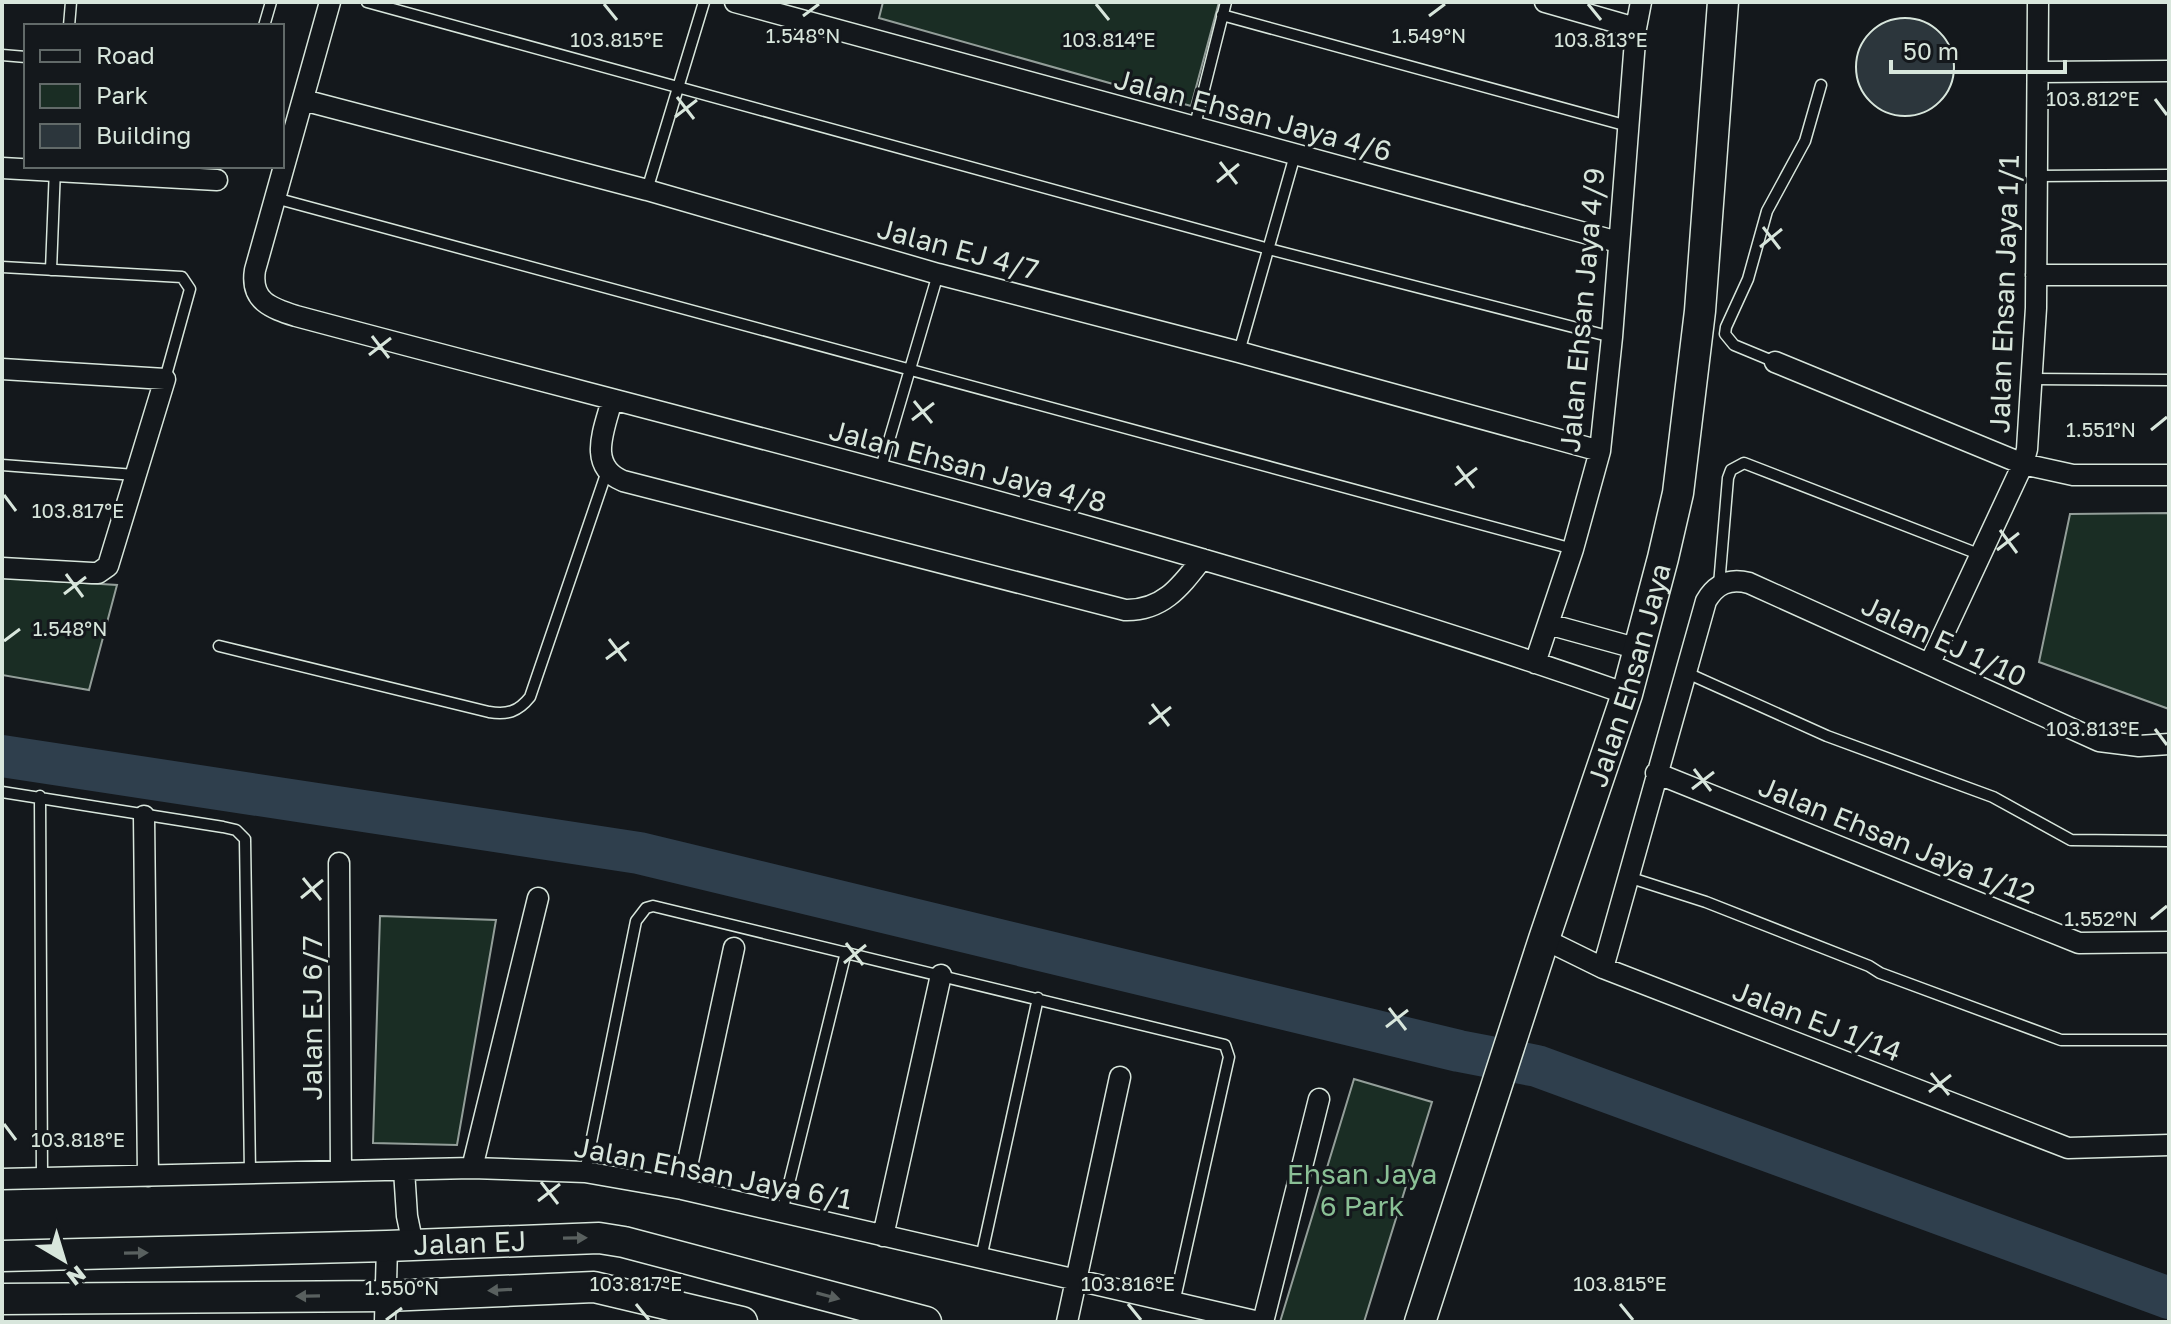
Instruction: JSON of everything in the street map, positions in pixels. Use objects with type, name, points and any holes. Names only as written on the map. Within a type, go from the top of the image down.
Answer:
[{"type":"main road","name":"Jalan Ehsan Jaya","points":[[1422,1311],[1627,694],[1675,506],[1710,209],[1723,2]]},
{"type":"main road","name":"Jalan EJ","points":[[2,1256],[599,1238],[926,1322]]},
{"type":"main road","name":"Jalan EJ","points":[[2,1299],[386,1309],[594,1287],[742,1322]]},
{"type":"street","name":"Jalan Ehsan Jaya 4/8","points":[[284,166],[330,2]]},
{"type":"street","name":"Jalan Ehsan Jaya 4/6","points":[[735,2],[765,6],[1075,96],[1195,125],[1618,242]]},
{"type":"street","points":[[1545,2],[1636,28]]},
{"type":"street","name":"Jalan Ehsan Jaya 4/9","points":[[1535,663],[1573,549],[1600,451],[1636,28],[1641,2]]},
{"type":"street","name":"Jalan Ehsan Jaya 1/1","points":[[1930,663],[2023,464],[2027,449],[2036,275],[2038,2]]},
{"type":"street","points":[[2038,72],[2169,71]]},
{"type":"street","name":"Jalan EJ 4/7","points":[[303,100],[647,190],[938,274],[1600,451]]},
{"type":"street","points":[[2,168],[217,180]]},
{"type":"street","name":"Jalan Ehsan Jaya 4/8","points":[[284,168],[253,280],[255,290],[266,305],[1202,559],[1627,694]]},
{"type":"street","points":[[2036,275],[2169,275]]},
{"type":"street","points":[[1775,362],[2023,464],[2073,475],[2169,475]]},
{"type":"street","points":[[2,369],[165,379],[110,561],[104,570],[92,573],[2,568]]},
{"type":"street","points":[[612,400],[599,453],[607,471],[623,481],[1125,610],[1139,611],[1166,600],[1202,559]]},
{"type":"street","name":"Jalan EJ 1/10","points":[[1713,593],[1728,581],[1749,583],[2099,741],[2139,746],[2169,744]]},
{"type":"street","points":[[1603,968],[1656,773],[1713,593]]},
{"type":"street","points":[[1548,624],[1639,649]]},
{"type":"street","name":"Jalan Ehsan Jaya 1/12","points":[[1656,773],[2079,943],[2169,942]]},
{"type":"street","points":[[144,816],[148,1176]]},
{"type":"street","name":"Jalan EJ 6/7","points":[[339,863],[341,1171]]},
{"type":"street","points":[[472,1168],[538,898]]},
{"type":"street","name":"Jalan EJ 1/14","points":[[1544,939],[1603,968],[2068,1148],[2169,1145]]},
{"type":"street","points":[[682,1189],[734,948]]},
{"type":"street","points":[[883,1236],[941,975]]},
{"type":"street","points":[[1067,1322],[1120,1077]]},
{"type":"street","points":[[1261,1322],[1319,1099]]},
{"type":"street","name":"Jalan Ehsan Jaya 6/1","points":[[2,1179],[472,1168],[585,1172],[682,1189],[1261,1322]]},
{"type":"street","points":[[386,1309],[407,1216],[404,1170]]},
{"type":"lane","points":[[69,24],[71,2]]},
{"type":"lane","points":[[265,24],[271,2]]},
{"type":"lane","points":[[367,2],[1269,249],[1612,337]]},
{"type":"lane","points":[[647,190],[704,2]]},
{"type":"lane","points":[[1195,125],[1226,2]]},
{"type":"lane","points":[[1222,15],[1628,126]]},
{"type":"lane","points":[[2,55],[24,57]]},
{"type":"lane","points":[[1775,362],[1734,345],[1725,334],[1748,279],[1767,211],[1805,141],[1821,85]]},
{"type":"lane","points":[[1239,352],[1295,155]]},
{"type":"lane","points":[[51,270],[55,169]]},
{"type":"lane","points":[[2037,176],[2169,175]]},
{"type":"lane","points":[[275,198],[1573,549]]},
{"type":"lane","points":[[2,267],[174,275],[187,282],[190,289],[165,379]]},
{"type":"lane","points":[[880,471],[938,274]]},
{"type":"lane","points":[[2032,379],[2169,380]]},
{"type":"lane","points":[[1713,593],[1728,478],[1731,470],[1744,463],[1981,555]]},
{"type":"lane","points":[[2,465],[135,475]]},
{"type":"lane","points":[[219,646],[489,712],[510,713],[522,707],[530,697],[607,471]]},
{"type":"lane","points":[[1687,673],[1827,736],[1993,797],[2071,840],[2169,841]]},
{"type":"lane","points":[[2,792],[236,830],[245,839],[250,1173]]},
{"type":"lane","points":[[40,796],[42,1178]]},
{"type":"lane","points":[[1628,877],[1706,902],[1880,973],[2061,1040],[2169,1040]]},
{"type":"lane","points":[[585,1172],[636,921],[646,908],[653,906],[1222,1043],[1228,1048],[1229,1057],[1174,1303]]},
{"type":"lane","points":[[782,1212],[846,952]]},
{"type":"lane","points":[[981,1258],[1038,998]]},
{"type":"green space","points":[[883,2],[1219,2],[1191,106],[879,18]]},
{"type":"green space","points":[[2169,513],[2169,709],[2039,662],[2070,514]]},
{"type":"green space","points":[[2,578],[117,585],[89,690],[2,675]]},
{"type":"green space","points":[[380,916],[496,920],[457,1145],[373,1143]]},
{"type":"green space","name":"Ehsan Jaya 6 Park","points":[[1354,1079],[1432,1102],[1364,1322],[1280,1322]]},
{"type":"building","points":[[1905,18],[1924,22],[1939,33],[1950,48],[1954,67],[1950,86],[1939,101],[1924,112],[1905,116],[1886,112],[1871,101],[1860,86],[1856,67],[1860,48],[1871,33],[1886,22]]},
{"type":"waterway","points":[[2,756],[639,853],[1459,1051],[1537,1066],[2169,1298]]}]
